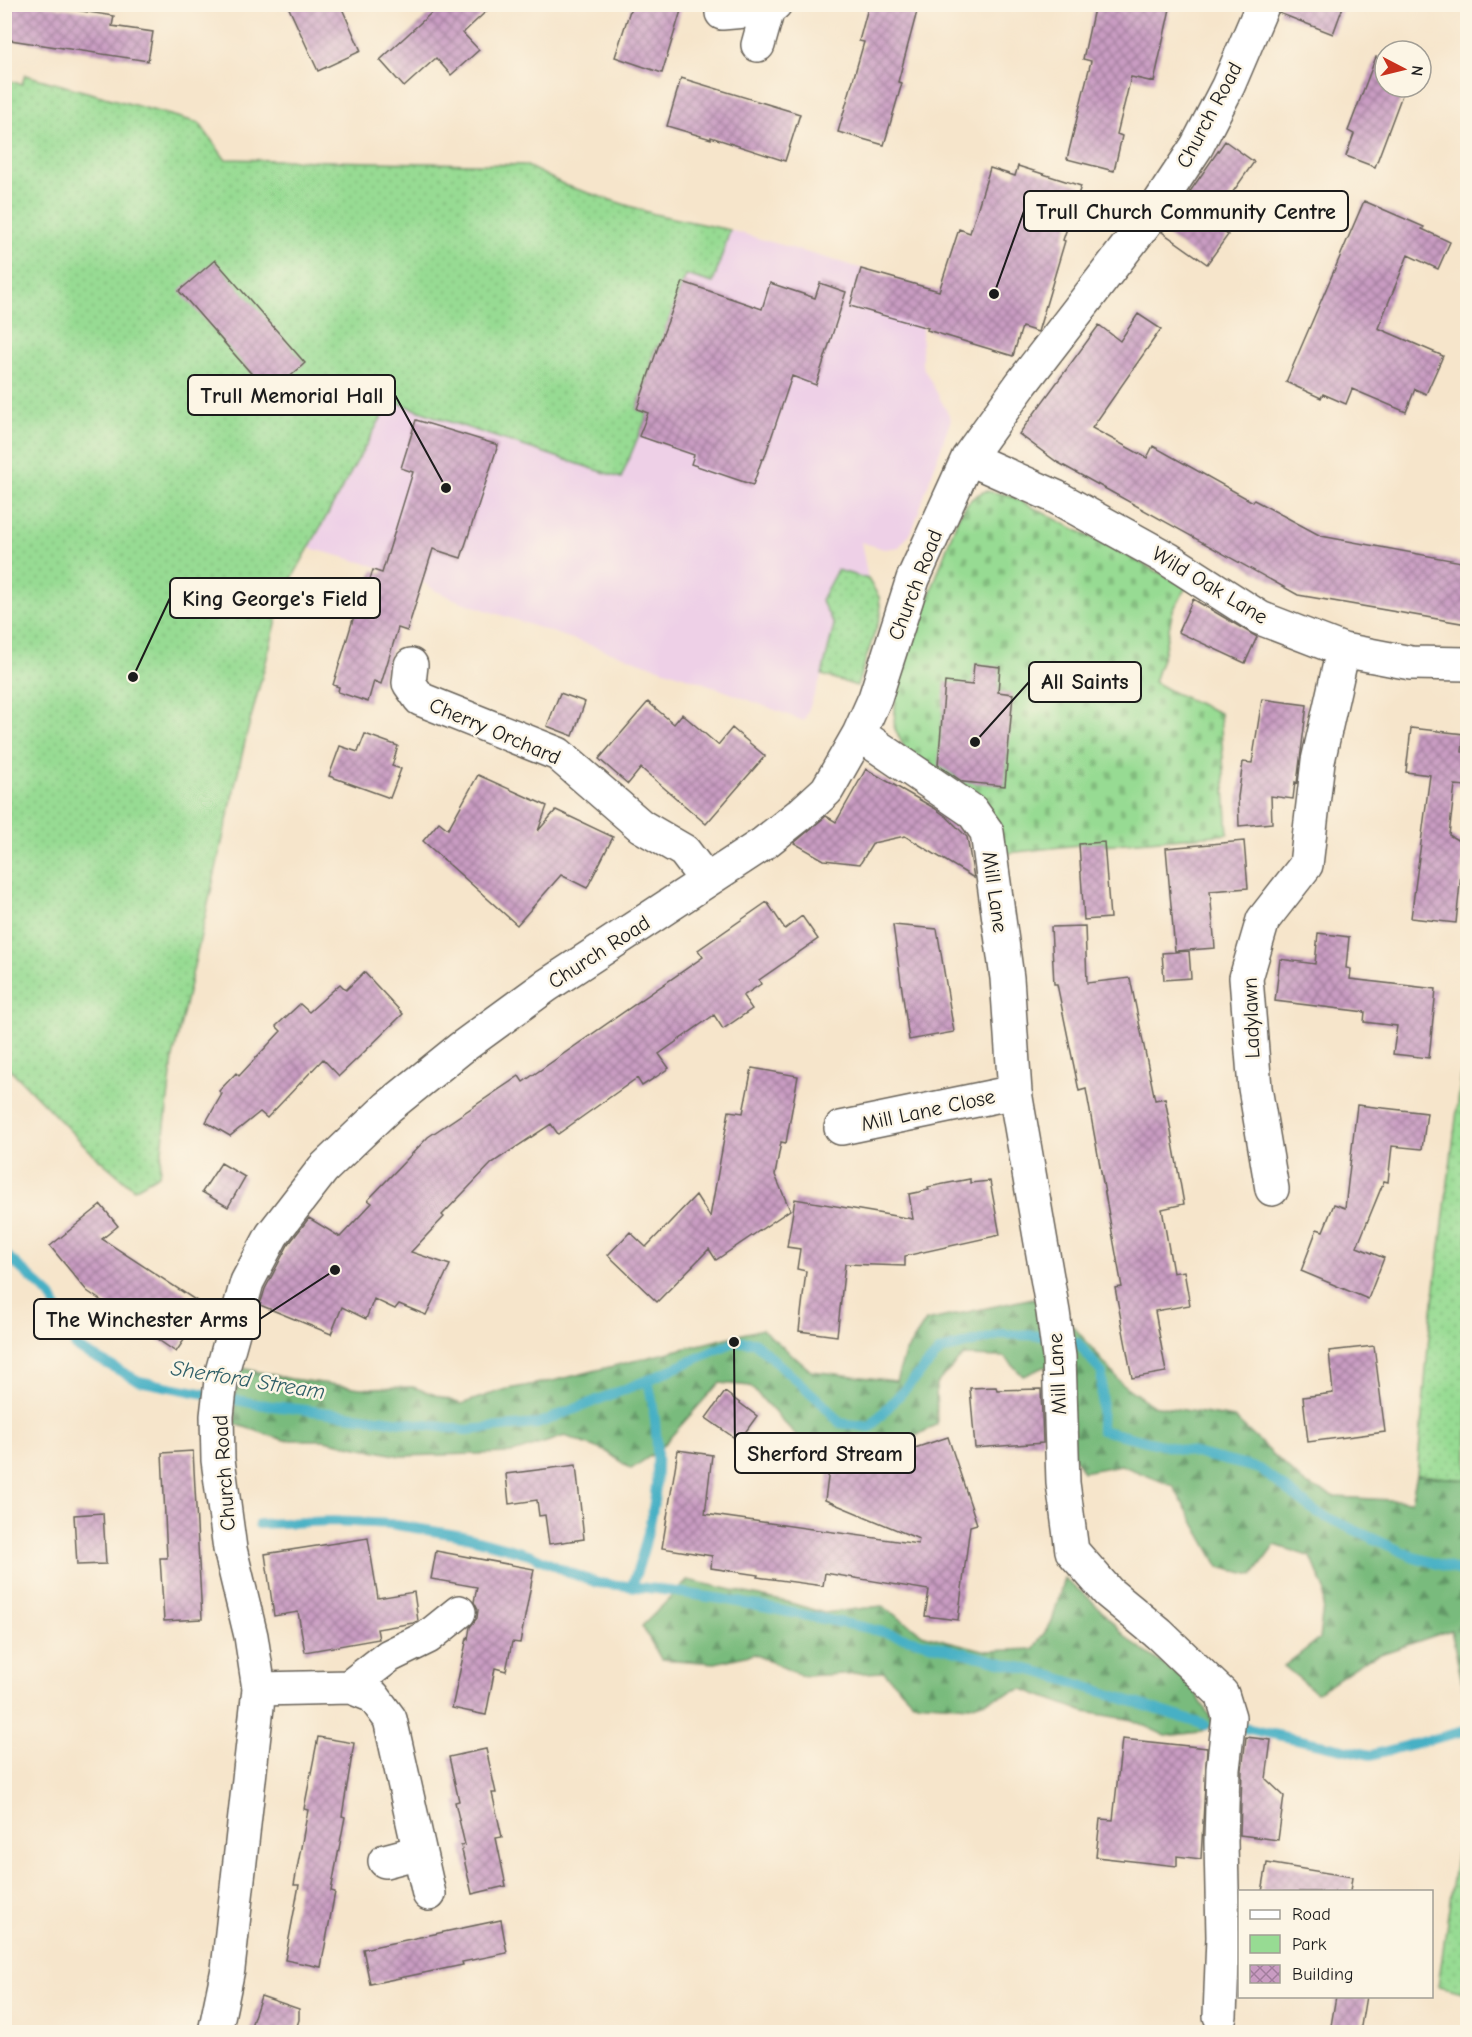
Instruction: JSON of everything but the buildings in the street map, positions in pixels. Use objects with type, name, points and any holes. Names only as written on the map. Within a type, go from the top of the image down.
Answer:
[{"type":"street","name":"Church Road","points":[[215,2032],[228,1969],[260,1689],[251,1636],[230,1550],[218,1460],[218,1416],[222,1372],[247,1282],[272,1235],[323,1169],[388,1107],[461,1048],[546,986],[764,843],[802,813],[827,789],[859,734],[875,698],[913,579],[968,458],[1022,383],[1150,217],[1197,146],[1228,86],[1263,4]]},
{"type":"street","points":[[722,14],[771,7],[758,45]]},
{"type":"street","name":"Wild Oak Lane","points":[[968,458],[1056,497],[1168,559],[1260,618],[1343,650],[1411,663],[1467,664]]},
{"type":"street","name":"Ladylawn","points":[[1272,1189],[1255,1088],[1246,978],[1263,920],[1306,865],[1318,761],[1343,650]]},
{"type":"street","name":"Cherry Orchard","points":[[411,665],[409,683],[420,699],[558,754],[641,826],[684,851],[706,880]]},
{"type":"street","name":"Mill Lane","points":[[859,734],[972,811],[987,832],[1007,978],[1015,1092],[1059,1357],[1063,1482],[1072,1551],[1108,1592],[1159,1634],[1222,1694],[1229,1717],[1223,1769],[1221,1842],[1223,1937],[1220,2016]]},
{"type":"street","name":"Mill Lane Close","points":[[841,1128],[1015,1092]]},
{"type":"street","points":[[349,1687],[389,1656],[428,1637],[459,1612]]},
{"type":"street","points":[[260,1689],[349,1687],[373,1696],[390,1719],[429,1894]]},
{"type":"street","points":[[385,1861],[418,1852]]},
{"type":"shaded area","points":[[525,165],[567,186],[654,214],[730,230],[922,286],[922,365],[951,419],[912,531],[899,547],[884,549],[861,542],[868,579],[879,597],[881,614],[857,686],[822,675],[804,721],[704,683],[459,601],[436,591],[421,581],[310,548]]},
{"type":"green space","points":[[25,75],[199,123],[225,159],[525,165],[567,186],[654,214],[730,230],[713,283],[686,275],[659,347],[656,347],[650,362],[652,363],[637,409],[648,413],[621,478],[444,420],[391,400],[284,593],[246,737],[173,1058],[159,1175],[134,1189],[93,1154],[5,1064],[5,80],[22,84]]},
{"type":"green space","points":[[986,491],[1009,495],[1187,587],[1173,610],[1164,652],[1154,682],[1220,713],[1228,834],[1104,845],[1104,842],[1000,854],[907,753],[894,727],[896,687],[957,520],[968,502]]},
{"type":"green space","points":[[837,570],[868,579],[879,597],[881,614],[857,686],[822,675],[834,625],[821,600]]},
{"type":"green space","points":[[1467,1030],[1467,1480],[1417,1475],[1429,1335]]},
{"type":"green space","points":[[1033,1298],[1074,1327],[1122,1384],[1152,1405],[1234,1418],[1304,1483],[1335,1497],[1411,1501],[1417,1475],[1467,1480],[1467,1706],[1451,1630],[1369,1658],[1317,1693],[1284,1666],[1319,1639],[1325,1590],[1311,1557],[1275,1545],[1253,1575],[1219,1567],[1173,1486],[1121,1465],[1083,1472],[1072,1453],[1047,1366],[1023,1376],[1005,1357],[963,1356],[936,1384],[937,1424],[902,1444],[854,1457],[809,1449],[750,1386],[719,1383],[659,1450],[631,1469],[607,1452],[565,1436],[513,1453],[400,1456],[324,1440],[284,1440],[235,1424],[237,1367],[291,1379],[361,1388],[413,1387],[461,1404],[503,1390],[557,1380],[762,1329],[811,1371],[896,1381],[905,1353],[926,1321]]},
{"type":"green space","points":[[1064,1578],[1091,1600],[1131,1642],[1189,1682],[1215,1725],[1200,1732],[1166,1736],[1132,1720],[1085,1712],[1022,1689],[970,1706],[913,1702],[884,1672],[802,1676],[754,1654],[715,1663],[661,1659],[642,1626],[688,1580],[791,1603],[824,1613],[882,1606],[924,1635],[987,1651],[1033,1649],[1052,1622]]},
{"type":"green space","points":[[1467,1779],[1468,1993],[1438,1986]]},
{"type":"waterway","name":"Sherford Stream","points":[[4,1253],[51,1296],[76,1347],[139,1381],[257,1404],[466,1430],[537,1424],[648,1380],[734,1342],[754,1342],[822,1403],[840,1423],[870,1427],[940,1351],[1003,1334],[1046,1336],[1078,1343],[1102,1373],[1101,1430],[1260,1469],[1317,1513],[1414,1557],[1468,1573]]},
{"type":"waterway","points":[[632,1586],[648,1534],[656,1484],[656,1434],[648,1380]]},
{"type":"waterway","points":[[259,1524],[334,1521],[390,1524],[463,1536],[529,1554],[598,1583],[728,1600],[863,1627],[1046,1674],[1205,1725]]},
{"type":"waterway","points":[[1244,1728],[1371,1755],[1468,1730]]},
{"type":"place","name":"Trull Church Community Centre","points":[[994,294]]},
{"type":"place","name":"Trull Memorial Hall","points":[[446,488]]},
{"type":"place","name":"King George's Field","points":[[133,677]]},
{"type":"place","name":"All Saints","points":[[975,742]]},
{"type":"place","name":"The Winchester Arms","points":[[335,1270]]},
{"type":"place","name":"Sherford Stream","points":[[734,1342]]}]
